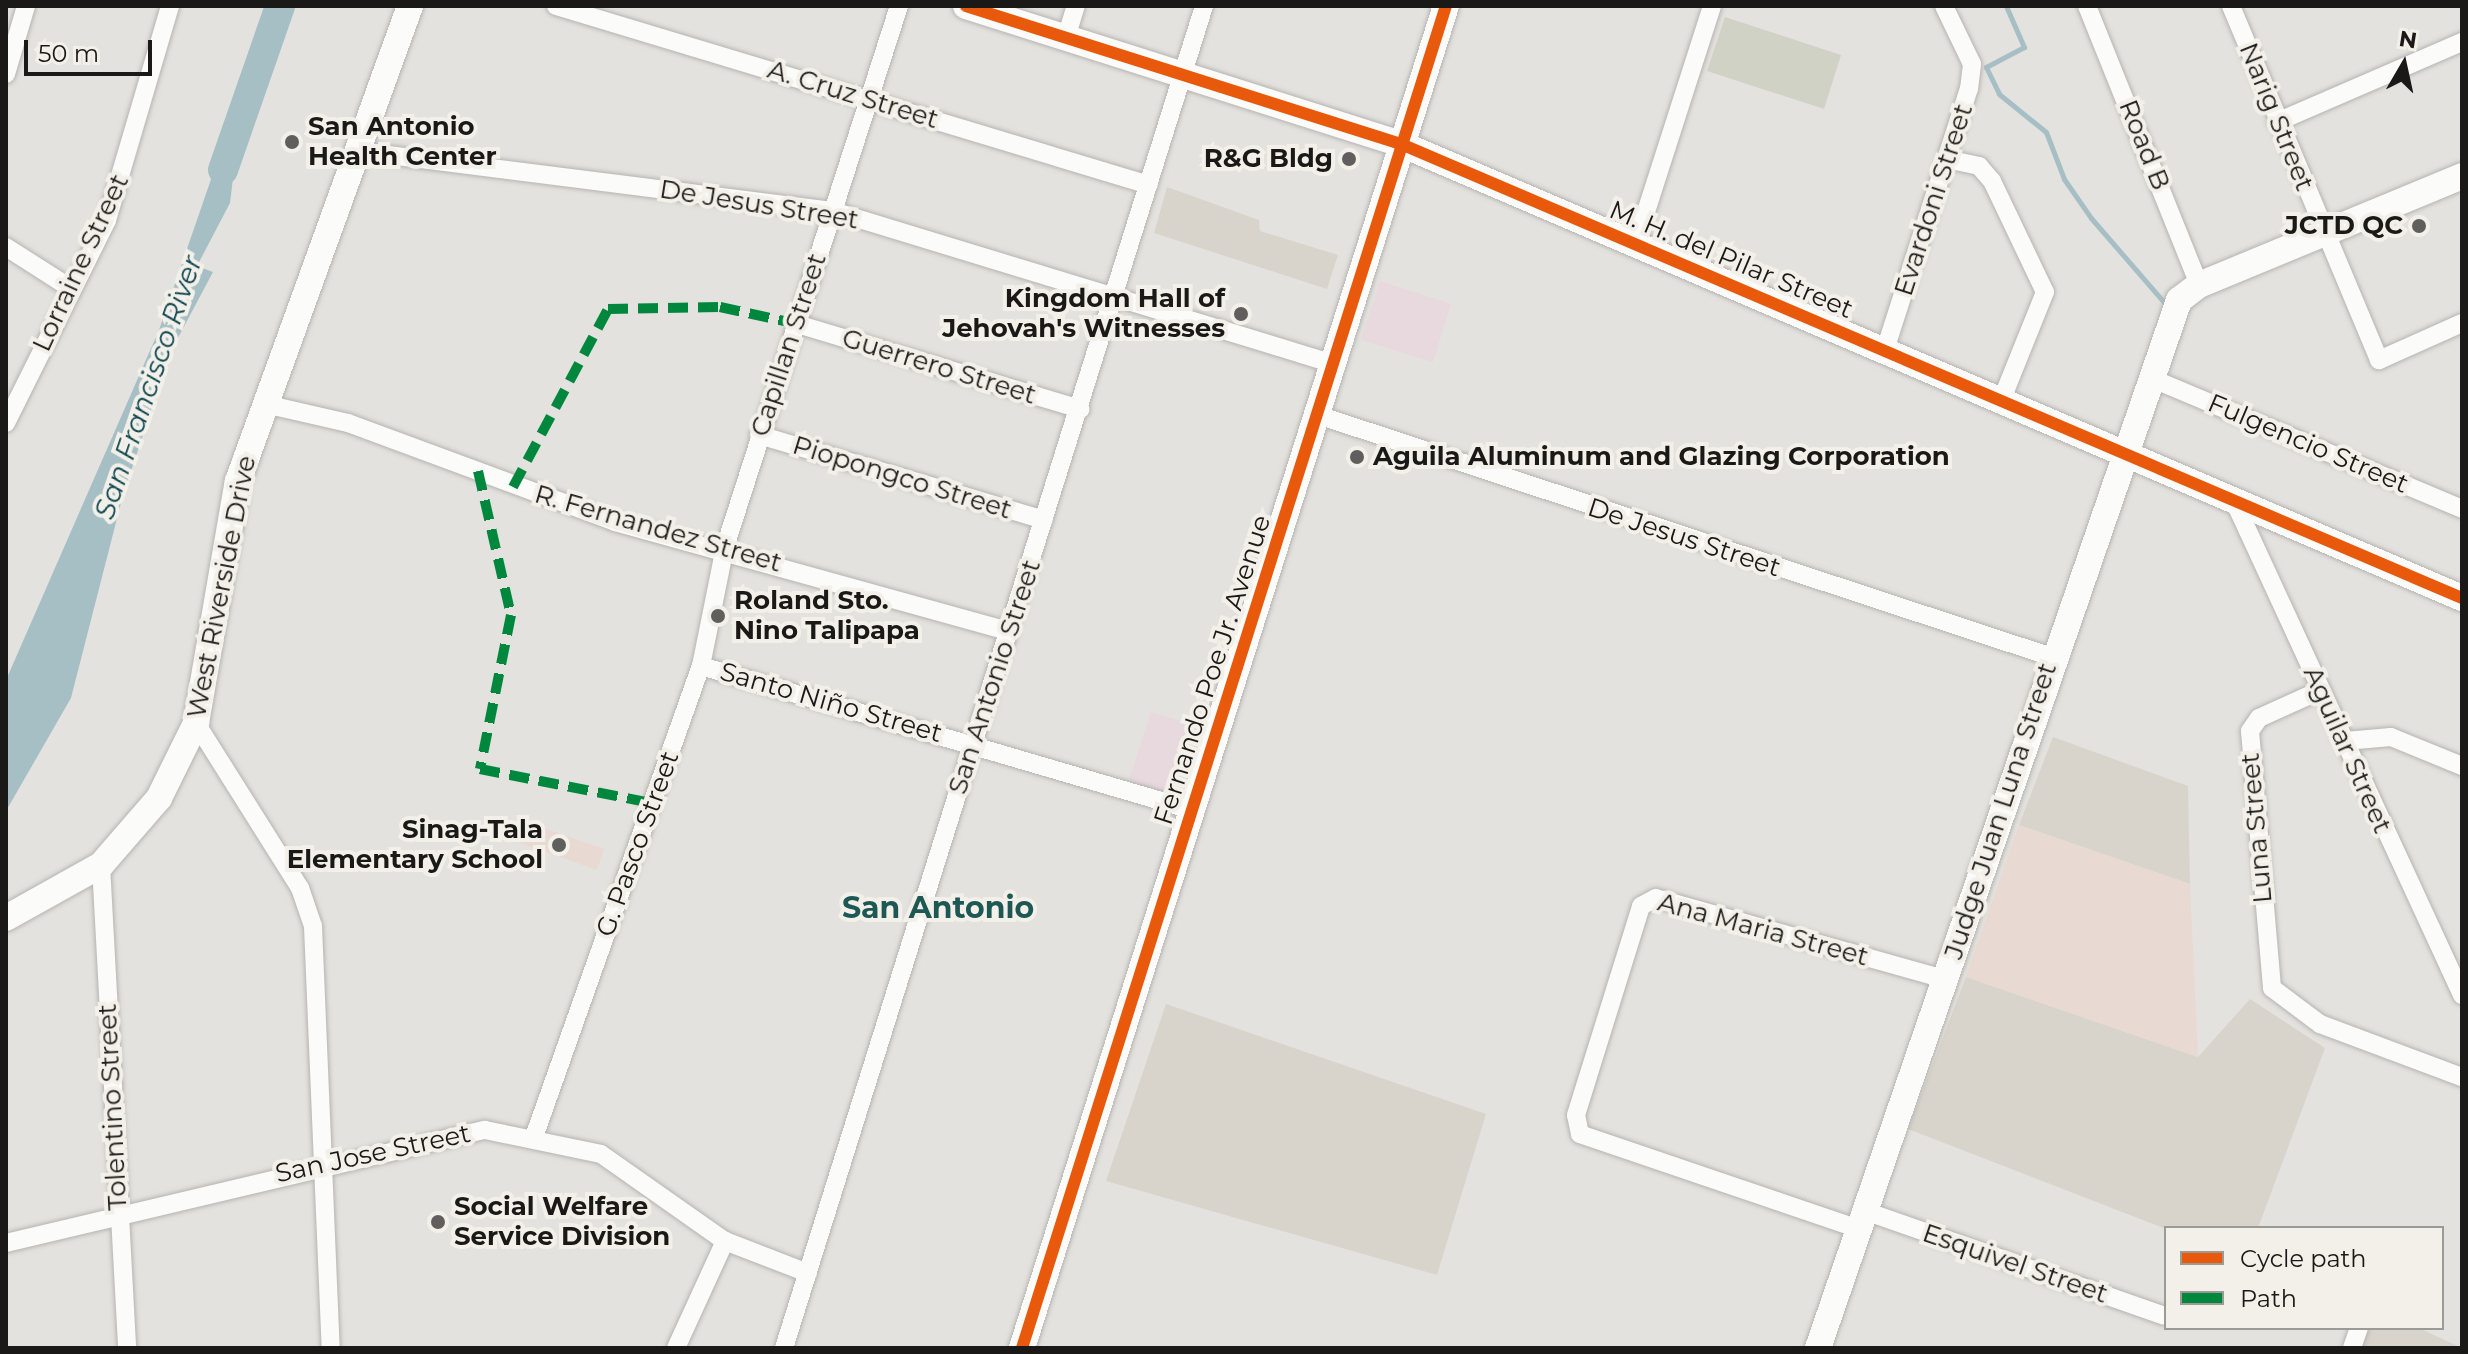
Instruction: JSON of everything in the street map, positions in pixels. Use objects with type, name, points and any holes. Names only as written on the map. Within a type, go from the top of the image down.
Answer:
[{"type":"street","points":[[6,74],[26,6]]},
{"type":"street","name":"Lorraine Street","points":[[6,423],[70,288],[107,220],[132,152],[170,6]]},
{"type":"street","name":"West Riverside Drive","points":[[6,918],[101,865],[159,798],[196,723],[238,481],[410,6]]},
{"type":"street","name":"A. Cruz Street","points":[[556,6],[1149,185]]},
{"type":"street","name":"Capillan Street","points":[[725,547],[899,6]]},
{"type":"street","name":"M. H. del Pilar Street","points":[[966,6],[1401,144],[2462,598]]},
{"type":"street","points":[[1066,38],[1076,6]]},
{"type":"street","name":"San Antonio Street","points":[[784,1348],[1116,298],[1204,6]]},
{"type":"street","name":"Fernando Poe Jr. Avenue","points":[[1022,1348],[1446,6]]},
{"type":"street","points":[[1636,243],[1712,6]]},
{"type":"street","name":"Evardoni Street","points":[[1885,350],[1951,160],[1972,64],[1944,6]]},
{"type":"street","name":"Road B","points":[[2087,6],[2199,285]]},
{"type":"street","name":"Narig Street","points":[[2231,6],[2323,234],[2379,360],[2462,323]]},
{"type":"street","points":[[2277,122],[2462,42]]},
{"type":"street","name":"De Jesus Street","points":[[357,151],[833,211],[1334,364]]},
{"type":"street","points":[[1951,160],[1979,166],[1992,181],[2045,292],[2002,399]]},
{"type":"street","points":[[2199,285],[2462,176]]},
{"type":"street","points":[[6,247],[70,288]]},
{"type":"street","name":"Judge Juan Luna Street","points":[[1818,1348],[2052,657],[2127,455],[2179,300],[2199,285]]},
{"type":"street","name":"Guerrero Street","points":[[797,324],[1081,409]]},
{"type":"street","name":"Fulgencio Street","points":[[2153,379],[2462,509]]},
{"type":"street","name":"R. Fernandez Street","points":[[265,404],[348,423],[615,522],[725,547],[1009,631]]},
{"type":"street","name":"De Jesus Street","points":[[1318,415],[2052,657]]},
{"type":"street","name":"Piopongco Street","points":[[759,435],[1044,520]]},
{"type":"street","name":"Aguilar Street","points":[[2235,503],[2462,995]]},
{"type":"street","name":"G. Pasco Street","points":[[534,1137],[701,666],[725,547]]},
{"type":"street","name":"Santo Niño Street","points":[[701,666],[974,743],[1192,810]]},
{"type":"street","name":"Luna Street","points":[[2321,690],[2259,718],[2250,731],[2272,988],[2292,1010],[2462,1077]]},
{"type":"street","points":[[196,723],[300,888],[313,926],[328,1163],[331,1348]]},
{"type":"street","points":[[2345,741],[2391,737],[2462,766]]},
{"type":"street","name":"Tolentino Street","points":[[101,865],[127,1348]]},
{"type":"street","name":"Ana Maria Street","points":[[1588,1141],[1576,1115],[1647,899],[1945,979]]},
{"type":"street","name":"San Jose Street","points":[[6,1243],[119,1212],[466,1131],[534,1137],[601,1154],[725,1241],[808,1273]]},
{"type":"street","name":"Esquivel Street","points":[[1588,1141],[1862,1220],[2164,1316]]},
{"type":"street","points":[[676,1348],[725,1241]]},
{"type":"shaded area","points":[[1725,17],[1841,55],[1824,109],[1707,71]]},
{"type":"shaded area","points":[[1167,187],[1259,220],[1260,231],[1338,255],[1327,289],[1154,233]]},
{"type":"shaded area","points":[[1380,281],[1451,304],[1433,362],[1361,340]]},
{"type":"shaded area","points":[[1151,712],[1201,727],[1177,799],[1128,783]]},
{"type":"shaded area","points":[[2053,737],[2188,786],[2190,884],[2019,825]]},
{"type":"shaded area","name":"Sinag-Tala Elementary School","points":[[521,820],[604,849],[597,870],[514,841]]},
{"type":"shaded area","points":[[2019,825],[2190,884],[2198,1057],[1966,977]]},
{"type":"shaded area","points":[[1966,977],[2198,1057],[2250,999],[2325,1048],[2259,1226],[2164,1228],[1908,1129]]},
{"type":"shaded area","points":[[1166,1004],[1486,1114],[1437,1275],[1106,1181]]},
{"type":"shaded area","points":[[2364,1330],[2423,1330],[2462,1348],[2359,1348]]},
{"type":"water","points":[[228,130],[238,136],[230,203],[197,266],[213,272],[171,351],[123,495],[71,698],[6,811],[6,680],[159,330]]},
{"type":"waterway","name":"San Francisco River","points":[[223,170],[280,6]]},
{"type":"waterway","name":"San Francisco River","points":[[2006,6],[2024,47],[1986,67],[1999,94],[2046,132],[2064,179],[2091,218],[2168,307]]},
{"type":"marked path","points":[[513,487],[608,309],[720,307],[797,324]]},
{"type":"marked path","points":[[478,471],[511,615],[480,769],[651,803]]},
{"type":"cycle path","points":[[966,6],[1401,144],[2462,598]]},
{"type":"cycle path","points":[[1022,1348],[1446,6]]},
{"type":"place","name":"San Antonio Health Center","points":[[292,142]]},
{"type":"place","name":"R&G Bldg","points":[[1349,159]]},
{"type":"place","name":"JCTD QC","points":[[2419,226]]},
{"type":"place","name":"Kingdom Hall of Jehovah's Witnesses","points":[[1241,314]]},
{"type":"place","name":"Aguila Aluminum and Glazing Corporation","points":[[1357,457]]},
{"type":"place","name":"Roland Sto. Nino Talipapa","points":[[718,616]]},
{"type":"place","name":"Sinag-Tala Elementary School","points":[[559,845]]},
{"type":"place","name":"Social Welfare Service Division","points":[[438,1222]]},
{"type":"district","name":"San Antonio","points":[[938,908]]}]
